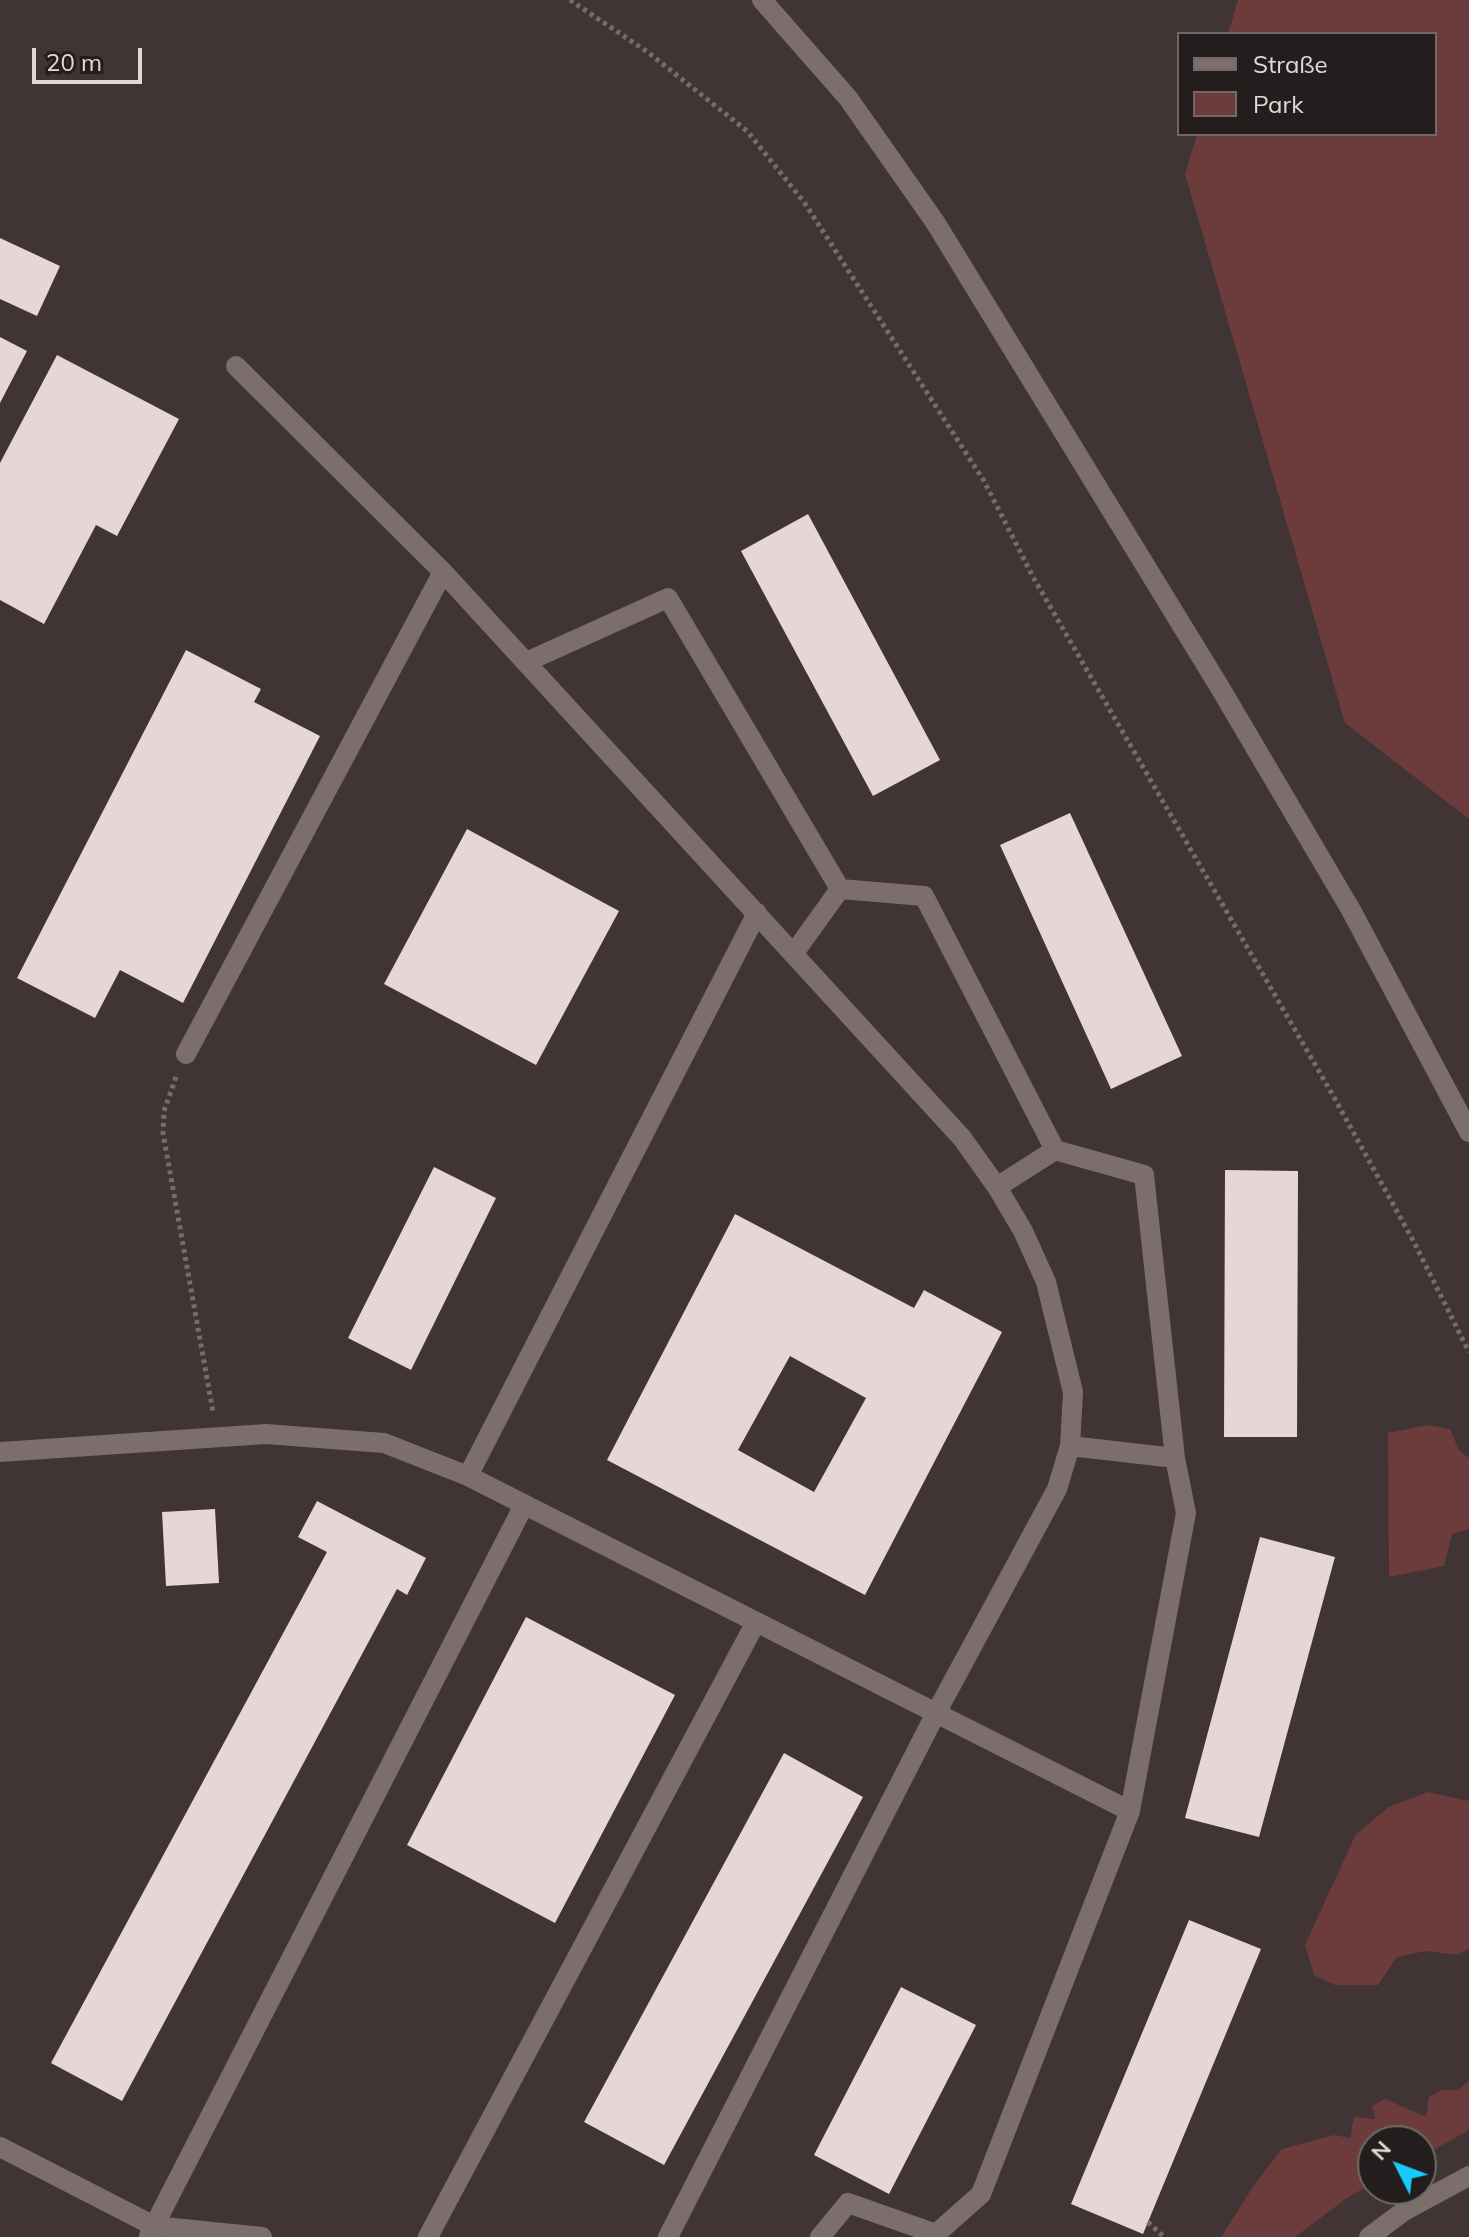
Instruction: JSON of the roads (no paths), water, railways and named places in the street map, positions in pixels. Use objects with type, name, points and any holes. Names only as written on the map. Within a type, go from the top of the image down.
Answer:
[{"type":"street","points":[[762,0],[848,98],[935,222],[1203,659],[1335,884],[1469,1132]]},
{"type":"street","points":[[236,366],[443,572],[962,1138],[1023,1231],[1046,1282],[1073,1392],[1070,1446],[1057,1489],[936,1713],[668,2237]]},
{"type":"street","points":[[186,1054],[443,572]]},
{"type":"street","points":[[526,662],[668,598],[840,889]]},
{"type":"street","points":[[794,953],[840,889]]},
{"type":"street","points":[[820,2237],[848,2203],[935,2235],[981,2194],[1130,1811],[1186,1513],[1175,1458],[1144,1175],[1055,1150],[924,896],[840,889]]},
{"type":"street","points":[[468,1476],[757,913]]},
{"type":"street","points":[[997,1187],[1055,1150]]},
{"type":"street","points":[[0,1452],[266,1434],[384,1443],[468,1476],[1130,1811]]},
{"type":"street","points":[[1070,1446],[1175,1458]]},
{"type":"street","points":[[151,2232],[524,1505]]},
{"type":"street","points":[[428,2237],[756,1622]]},
{"type":"street","points":[[0,2147],[151,2232],[262,2237]]},
{"type":"street","points":[[1369,2237],[1404,2211],[1469,2176]]}]
